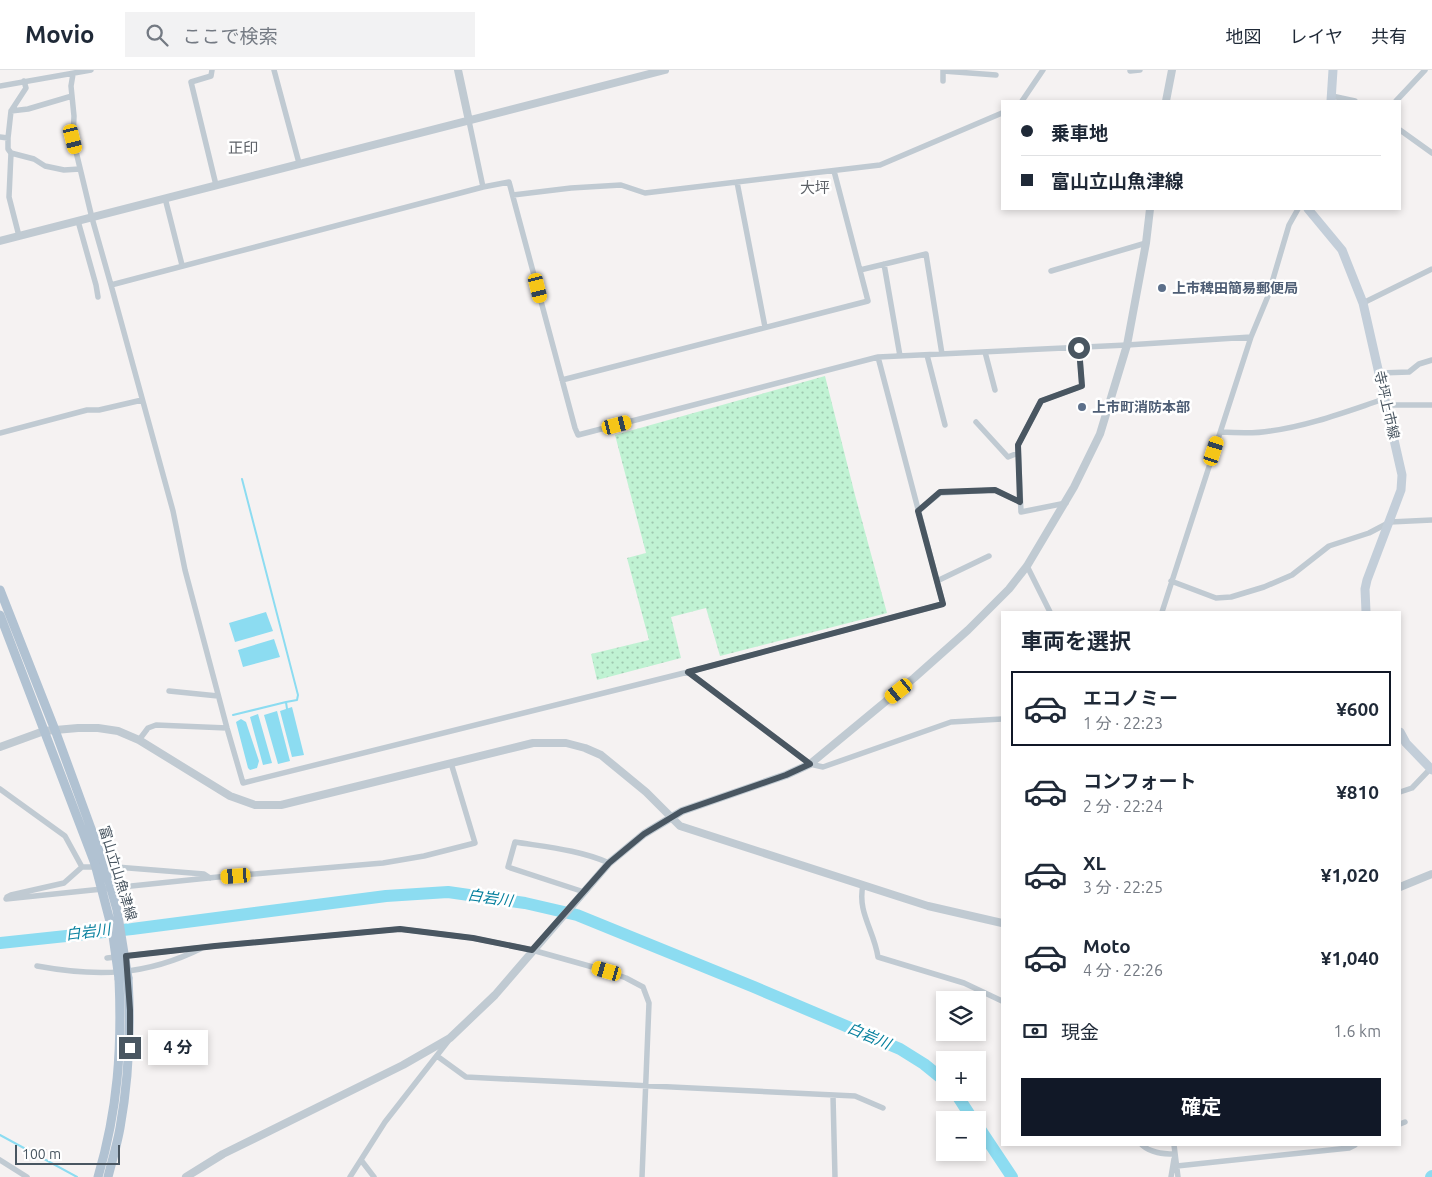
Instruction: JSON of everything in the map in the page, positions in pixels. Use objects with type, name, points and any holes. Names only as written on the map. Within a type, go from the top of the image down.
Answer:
[{"type":"main road","points":[[1332,98],[1333,70]]},
{"type":"main road","name":"寺坪上市線","points":[[1309,210],[1342,250],[1363,303],[1387,402],[1402,475],[1401,490],[1367,580],[1365,589],[1366,611]]},
{"type":"main road","name":"富山立山魚津線","points":[[0,590],[55,730],[130,955],[124,978],[116,1096],[98,1177]]},
{"type":"main road","name":"富山立山魚津線","points":[[0,615],[44,731],[100,864]]},
{"type":"main road","points":[[1401,734],[1406,743],[1432,768]]},
{"type":"main road","name":"富山立山魚津線","points":[[107,888],[112,929],[111,957],[124,978],[130,1029],[127,1084],[120,1130],[108,1177]]},
{"type":"street","points":[[0,86],[91,70]]},
{"type":"street","points":[[212,70],[211,76],[191,82],[216,185]]},
{"type":"street","points":[[274,70],[300,164]]},
{"type":"street","points":[[458,70],[483,187]]},
{"type":"street","points":[[0,241],[665,70]]},
{"type":"street","points":[[943,81],[943,70],[996,75]]},
{"type":"street","points":[[1023,100],[1043,70]]},
{"type":"street","points":[[1130,71],[1140,70]]},
{"type":"street","points":[[1166,100],[1172,70]]},
{"type":"street","points":[[1397,100],[1425,70]]},
{"type":"street","points":[[73,74],[71,86],[74,116],[73,139],[80,169],[173,511],[185,570],[218,696],[243,782],[688,672],[943,604],[878,357]]},
{"type":"street","points":[[19,236],[8,197],[10,151],[8,138],[12,111],[26,88],[24,81]]},
{"type":"street","points":[[12,111],[28,109],[72,96]]},
{"type":"street","points":[[1332,98],[1347,100]]},
{"type":"street","points":[[512,195],[571,188],[621,185],[645,193],[880,165],[1001,113]]},
{"type":"street","points":[[1401,131],[1432,153]]},
{"type":"street","points":[[0,137],[8,138]]},
{"type":"street","points":[[0,150],[10,151],[34,159],[45,166],[64,170],[80,169]]},
{"type":"street","points":[[562,380],[868,301],[834,171]]},
{"type":"street","points":[[111,285],[483,187],[509,182],[578,435],[878,357],[1079,348],[1251,337]]},
{"type":"street","points":[[737,182],[765,327]]},
{"type":"street","points":[[165,198],[182,265]]},
{"type":"street","points":[[350,1177],[385,1122],[450,1038],[495,995],[609,863],[644,834],[682,811],[786,775],[810,764],[914,678],[968,630],[1009,589],[1027,566],[1066,503],[1100,434],[1127,345],[1146,243],[1150,210]]},
{"type":"street","points":[[1162,611],[1251,337],[1268,296],[1288,225],[1297,210]]},
{"type":"street","points":[[78,221],[98,297]]},
{"type":"street","points":[[1051,270],[1146,243]]},
{"type":"street","points":[[860,270],[926,254],[942,354]]},
{"type":"street","points":[[884,264],[900,356]]},
{"type":"street","points":[[1363,303],[1432,269]]},
{"type":"street","points":[[1066,503],[1021,512],[1018,445],[1041,401],[1082,386],[1079,348]]},
{"type":"street","points":[[985,352],[995,390]]},
{"type":"street","points":[[927,355],[945,425]]},
{"type":"street","points":[[1380,373],[1409,372],[1419,364],[1432,360]]},
{"type":"street","points":[[0,433],[87,410],[99,410],[142,400]]},
{"type":"street","points":[[1221,432],[1249,433],[1272,431],[1322,420],[1381,400],[1392,405],[1432,405]]},
{"type":"street","points":[[976,422],[1008,456],[1018,453]]},
{"type":"street","points":[[918,511],[940,492],[995,490],[1020,502]]},
{"type":"street","points":[[1172,581],[1216,598],[1231,597],[1264,587],[1292,575],[1329,546],[1369,533],[1390,522],[1432,520]]},
{"type":"street","points":[[937,581],[989,556]]},
{"type":"street","points":[[1027,566],[1050,611]]},
{"type":"street","points":[[688,672],[810,764],[823,767],[951,722],[1001,719]]},
{"type":"street","points":[[169,691],[218,696]]},
{"type":"street","points":[[139,740],[148,728],[156,725],[227,728]]},
{"type":"street","points":[[0,747],[44,731],[98,728],[118,731],[139,740],[230,796],[255,804],[281,805],[533,743],[566,743],[601,755],[646,792],[680,826],[928,906],[1001,923]]},
{"type":"street","points":[[210,878],[204,874],[126,868],[82,868],[64,883],[11,895],[6,899],[210,878],[383,863],[424,856],[475,843],[451,763]]},
{"type":"street","points":[[1401,792],[1412,788],[1432,768]]},
{"type":"street","points":[[0,789],[66,836],[82,868]]},
{"type":"street","points":[[584,892],[508,867],[515,842],[566,850],[599,858],[609,863]]},
{"type":"street","points":[[1401,887],[1432,874]]},
{"type":"street","points":[[863,886],[860,897],[862,908],[878,956],[964,983],[1001,1002]]},
{"type":"street","points":[[111,957],[206,946],[400,929],[473,938],[532,950],[626,978],[643,987],[649,1003],[642,1177]]},
{"type":"street","points":[[36,966],[87,973],[140,970],[186,956],[206,946]]},
{"type":"street","points":[[186,1177],[223,1154],[403,1065],[450,1038]]},
{"type":"street","points":[[437,1056],[466,1076],[855,1096],[883,1108]]},
{"type":"street","points":[[833,1096],[834,1177]]},
{"type":"street","points":[[1143,1146],[1160,1154],[1175,1154]]},
{"type":"street","points":[[1174,1146],[1178,1177]]},
{"type":"street","points":[[1177,1166],[1349,1148],[1353,1146]]},
{"type":"street","points":[[1171,1177],[1175,1154]]},
{"type":"street","points":[[0,1160],[27,1177]]},
{"type":"street","points":[[361,1160],[374,1177]]},
{"type":"green space","points":[[825,376],[887,613],[720,656],[706,608],[671,617],[681,658],[597,680],[591,654],[649,640],[627,558],[646,553],[615,435]]},
{"type":"water","points":[[266,612],[273,631],[235,642],[229,623]]},
{"type":"water","points":[[274,639],[280,657],[243,667],[238,650]]},
{"type":"water","points":[[292,707],[304,755],[292,757],[280,711]]},
{"type":"water","points":[[277,711],[290,761],[278,764],[264,715]]},
{"type":"water","points":[[258,714],[272,763],[263,765],[250,717]]},
{"type":"water","points":[[241,719],[246,722],[259,761],[257,768],[250,770],[236,722]]},
{"type":"waterway","points":[[242,479],[298,695],[297,700],[286,702]]},
{"type":"waterway","points":[[233,715],[286,702],[287,709]]},
{"type":"waterway","name":"白岩川","points":[[0,943],[132,929],[386,896],[448,892],[525,903],[577,915],[900,1049],[936,1074]]},
{"type":"waterway","name":"白岩川","points":[[961,1101],[967,1111]]},
{"type":"waterway","points":[[0,1135],[77,1177]]},
{"type":"waterway","name":"白岩川","points":[[986,1138],[1012,1177]]},
{"type":"place","name":"上市稗田簡易郵便局","points":[[1162,288]]},
{"type":"place","name":"上市町消防本部","points":[[1082,407]]},
{"type":"district","name":"正印","points":[[243,148]]},
{"type":"district","name":"大坪","points":[[815,188]]},
{"type":"route","points":[[130,1048],[130,1010],[126,956],[400,929],[473,938],[532,950],[609,863],[644,834],[682,811],[746,790],[810,764],[688,672],[943,604],[918,511],[940,492],[995,490],[1020,502],[1018,445],[1041,401],[1082,386],[1079,348]]}]
